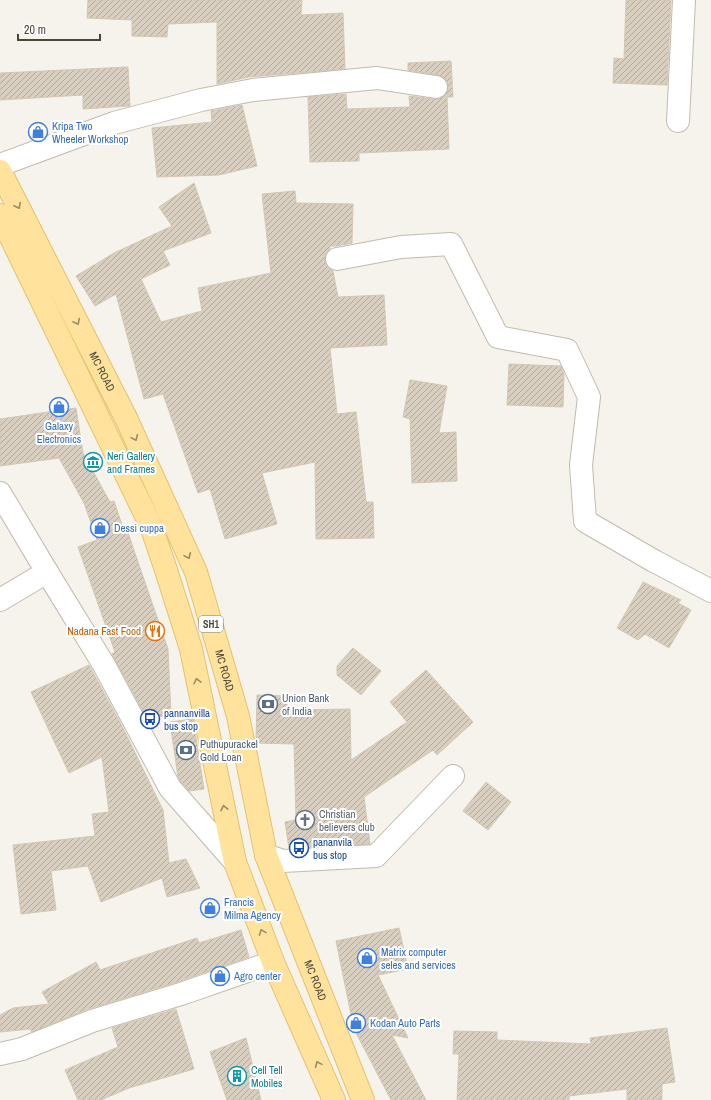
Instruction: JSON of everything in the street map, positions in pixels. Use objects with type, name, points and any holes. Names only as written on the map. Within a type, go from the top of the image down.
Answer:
[{"type":"main road","name":"MC ROAD","points":[[0,171],[126,418],[196,572],[238,716],[266,855],[363,1100]]},
{"type":"main road","name":"SH1","points":[[0,215],[151,526],[191,649],[235,862],[273,962],[334,1100]]},
{"type":"main road","points":[[235,862],[266,855]]},
{"type":"street","points":[[678,121],[684,0]]},
{"type":"street","points":[[0,165],[114,123],[201,100],[253,90],[377,78],[436,87]]},
{"type":"street","points":[[337,259],[401,247],[451,244],[498,337],[567,350],[589,397],[581,465],[585,521],[654,561],[711,591]]},
{"type":"street","points":[[0,493],[46,572],[104,665],[170,788],[235,862]]},
{"type":"street","points":[[0,600],[46,572]]},
{"type":"street","points":[[266,855],[283,861],[376,856],[453,776]]},
{"type":"street","points":[[0,1054],[22,1049],[92,1021],[184,993],[273,962]]},
{"type":"building","points":[[88,0],[302,0],[301,15],[343,13],[345,69],[249,77],[217,84],[217,22],[168,24],[167,37],[132,36],[132,20],[87,18]]},
{"type":"building","points":[[626,0],[671,0],[667,85],[613,83],[614,58],[624,59]]},
{"type":"building","points":[[451,61],[453,97],[447,97],[449,149],[359,153],[359,161],[310,162],[308,97],[346,94],[347,109],[410,107],[409,96],[440,99],[445,95],[448,88],[447,82],[443,77],[408,70],[408,63]]},
{"type":"building","points":[[128,67],[130,106],[83,109],[83,95],[0,100],[0,73]]},
{"type":"building","points":[[242,105],[257,166],[219,175],[157,177],[152,128],[212,122],[211,111]]},
{"type":"building","points":[[194,183],[211,233],[163,251],[170,265],[141,279],[161,322],[202,311],[198,288],[271,273],[262,194],[295,191],[296,203],[353,204],[352,243],[329,246],[330,249],[325,255],[325,261],[328,267],[333,271],[338,297],[384,295],[387,345],[330,348],[337,414],[356,412],[366,502],[373,502],[374,538],[316,539],[315,462],[262,473],[277,524],[225,539],[210,489],[198,493],[163,394],[144,399],[116,294],[95,306],[76,276],[114,253],[172,226],[159,207]]},
{"type":"building","points":[[509,364],[561,366],[564,374],[563,407],[507,405]]},
{"type":"building","points":[[410,380],[447,386],[439,433],[456,432],[457,481],[412,483],[410,419],[403,417]]},
{"type":"building","points":[[76,408],[83,453],[110,502],[114,501],[124,531],[127,530],[168,649],[171,716],[146,717],[112,654],[115,652],[78,547],[97,540],[84,503],[59,458],[0,466],[0,419]]},
{"type":"building","points":[[643,582],[681,600],[678,603],[691,610],[669,648],[645,634],[638,640],[617,628]]},
{"type":"building","points":[[353,648],[381,671],[361,695],[337,675],[337,666]]},
{"type":"building","points":[[89,665],[123,728],[163,810],[169,863],[186,859],[200,888],[167,897],[162,878],[101,902],[88,866],[51,871],[56,910],[21,914],[13,845],[95,836],[92,814],[109,812],[102,757],[69,773],[31,692]]},
{"type":"building","points":[[426,670],[473,722],[437,755],[433,750],[364,797],[370,844],[289,848],[285,822],[296,820],[294,744],[256,743],[257,695],[287,696],[287,710],[350,709],[351,760],[407,722],[390,702]]},
{"type":"building","points":[[193,719],[204,789],[189,791],[178,777],[170,722]]},
{"type":"building","points":[[486,782],[511,802],[488,830],[463,811]]},
{"type":"building","points":[[399,928],[408,969],[378,975],[408,1038],[392,1035],[426,1100],[391,1100],[354,1029],[336,941]]},
{"type":"building","points":[[241,930],[249,957],[180,981],[88,1009],[32,1032],[30,1029],[0,1032],[0,1015],[13,1008],[49,1004],[42,992],[96,962],[100,970],[197,938],[199,943]]},
{"type":"building","points":[[176,1009],[194,1069],[129,1088],[101,1100],[78,1100],[65,1070],[118,1047],[112,1028]]},
{"type":"building","points":[[667,1028],[675,1082],[662,1084],[662,1100],[627,1100],[627,1089],[569,1096],[569,1100],[457,1100],[459,1054],[453,1054],[454,1031],[497,1032],[497,1040],[591,1044],[590,1038]]},
{"type":"building","name":"Cell Tell Mobiles","points":[[246,1038],[261,1100],[227,1100],[210,1052]]},
{"type":"place","name":"Kripa Two Wheeler Workshop","points":[[38,132]]},
{"type":"place","name":"Galaxy Electronics","points":[[59,407]]},
{"type":"place","name":"Neri Gallery and Frames","points":[[93,462]]},
{"type":"place","name":"Dessi cuppa","points":[[100,528]]},
{"type":"place","name":"Nadana Fast Food","points":[[155,631]]},
{"type":"place","name":"Union Bank of India","points":[[268,704]]},
{"type":"place","name":"pannanvilla bus stop","points":[[150,719]]},
{"type":"place","name":"Puthupurackel Gold Loan","points":[[186,750]]},
{"type":"place","name":"Christian believers club","points":[[305,820]]},
{"type":"place","name":"pananvila bus stop","points":[[299,848]]},
{"type":"place","name":"Francis Milma Agency","points":[[210,908]]},
{"type":"place","name":"Matrix computer seles and services","points":[[367,958]]},
{"type":"place","name":"Agro center","points":[[220,976]]},
{"type":"place","name":"Kodan Auto Parts","points":[[356,1023]]},
{"type":"place","name":"Cell Tell Mobiles","points":[[237,1076]]}]
